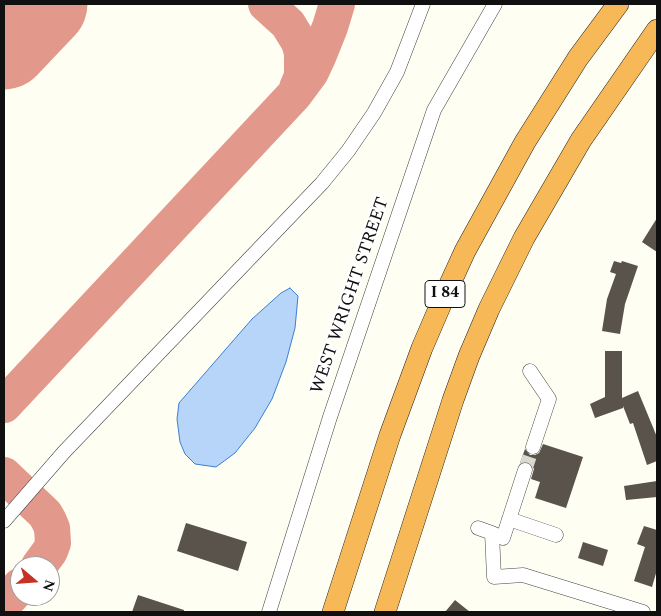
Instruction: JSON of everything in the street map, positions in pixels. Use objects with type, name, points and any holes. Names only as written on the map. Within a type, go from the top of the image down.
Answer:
[{"type":"highway","name":"I 84","points":[[333,612],[390,435],[422,348],[447,289],[496,192],[530,134],[578,58],[618,4]]},
{"type":"highway","name":"I 84","points":[[384,612],[453,400],[489,309],[524,238],[580,140],[657,30]]},
{"type":"street","points":[[4,521],[64,452],[322,183],[374,113],[397,72],[423,4]]},
{"type":"street","name":"WEST WRIGHT STREET","points":[[269,612],[330,417],[434,110],[496,4]]},
{"type":"street","points":[[530,371],[549,399],[533,447]]},
{"type":"street","points":[[478,528],[503,538],[525,470]]},
{"type":"street","points":[[509,519],[556,535]]},
{"type":"street","points":[[492,533],[494,576],[523,575],[643,612]]},
{"type":"water","points":[[290,288],[298,296],[295,328],[286,362],[272,399],[255,428],[235,453],[216,467],[195,464],[185,454],[180,442],[177,419],[179,403],[252,319],[281,293]]},
{"type":"building","points":[[657,218],[657,252],[642,242]]},
{"type":"building","points":[[614,261],[621,263],[622,261],[638,266],[625,304],[620,334],[602,331],[607,299],[616,274],[610,272]]},
{"type":"building","points":[[605,351],[622,351],[622,398],[638,391],[657,437],[657,461],[647,465],[633,423],[630,424],[623,406],[623,408],[595,418],[590,404],[605,397]]},
{"type":"building","points":[[543,444],[583,457],[566,508],[535,498],[540,482],[531,479],[534,469],[531,464],[527,462],[520,463],[525,449],[530,455],[535,455],[539,453]]},
{"type":"building","points":[[657,481],[657,497],[626,500],[624,486]]},
{"type":"building","points":[[186,523],[247,542],[238,571],[177,551]]},
{"type":"building","points":[[644,526],[657,530],[657,570],[652,587],[634,581],[645,547],[637,544]]},
{"type":"building","points":[[583,542],[608,550],[603,566],[578,558]]},
{"type":"building","points":[[138,595],[184,610],[184,612],[132,612]]},
{"type":"building","points":[[455,600],[470,612],[445,612]]},
{"type":"taxiway","points":[[266,4],[288,24],[299,42],[302,53],[302,76],[297,88]]},
{"type":"taxiway","points":[[4,405],[294,95],[311,72],[330,27],[337,4]]},
{"type":"taxiway","points":[[4,475],[45,514],[49,521],[52,528],[53,543],[46,556]]},
{"type":"taxiway","points":[[4,604],[10,597]]},
{"type":"runway","points":[[4,44],[42,4]]},
{"type":"tunnel","points":[[525,470],[533,447]]}]
